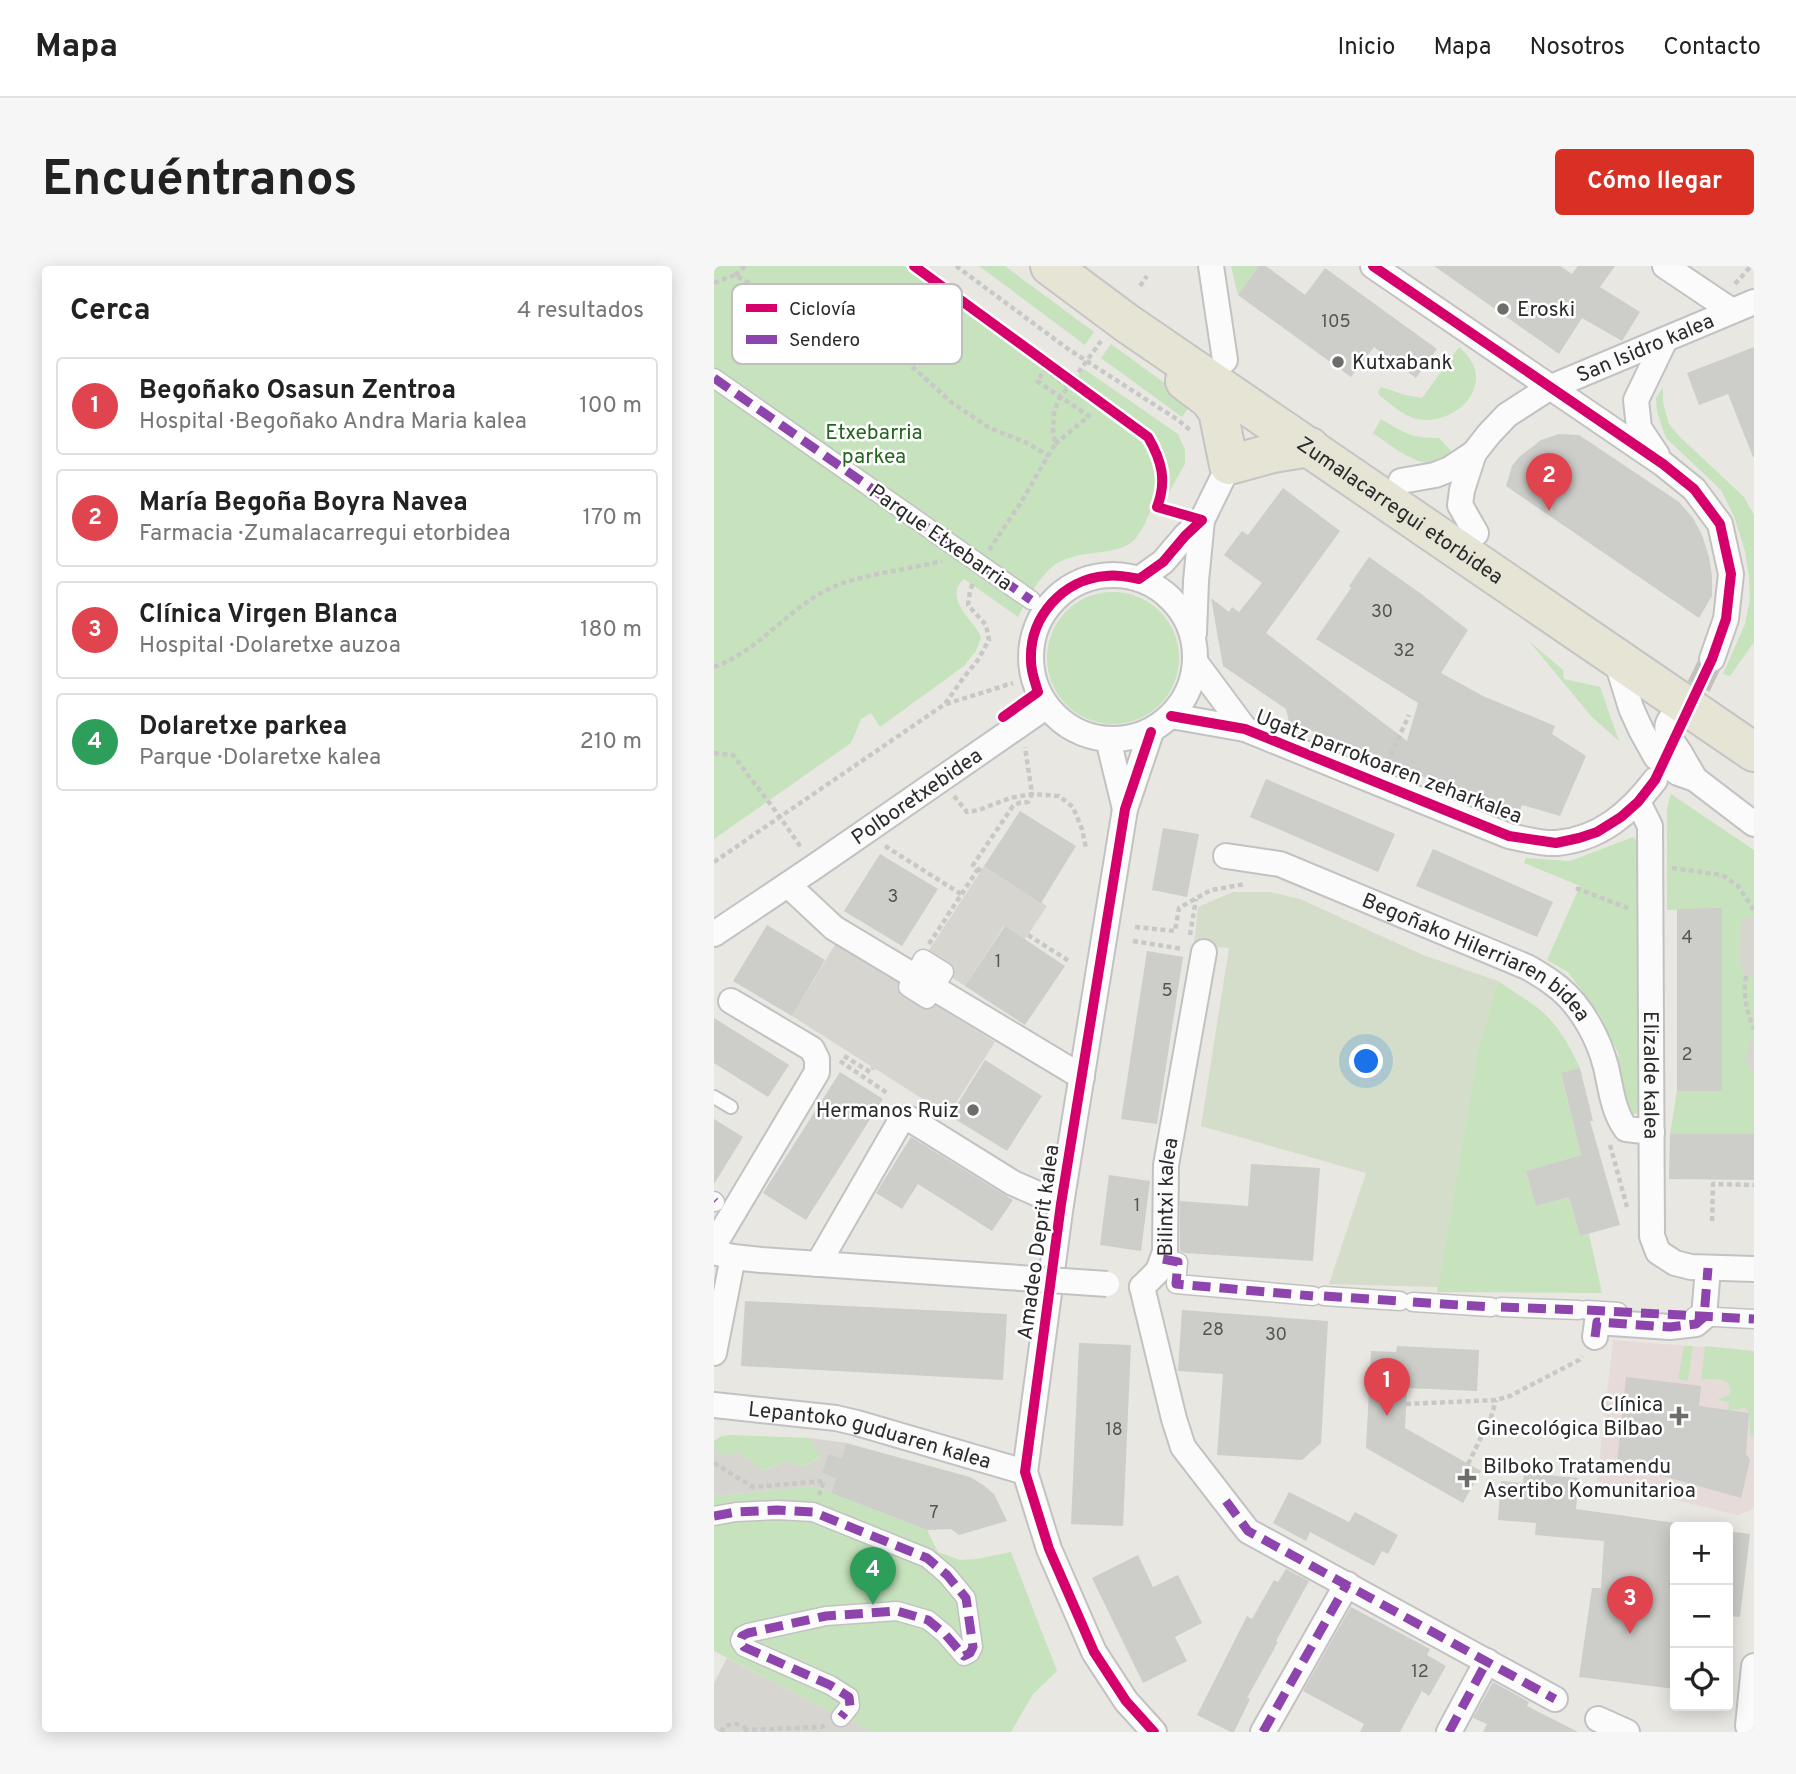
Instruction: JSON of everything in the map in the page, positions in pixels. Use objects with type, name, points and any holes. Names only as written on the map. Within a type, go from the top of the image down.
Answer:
[{"type":"main road","name":"Zumalacarregui etorbidea","points":[[1050,266],[1117,328],[1310,447],[1754,752]]},
{"type":"main road","name":"Zumalacarregui etorbidea","points":[[1093,266],[1142,303],[1754,723]]},
{"type":"main road","points":[[1117,328],[1214,405],[1221,420],[1229,465],[1273,453],[1310,447]]},
{"type":"street","points":[[1211,266],[1225,360]]},
{"type":"street","points":[[1373,266],[1663,464],[1694,489],[1720,524],[1731,574],[1726,619],[1712,659]]},
{"type":"street","points":[[1665,266],[1743,307]]},
{"type":"street","name":"San Isidro kalea","points":[[1401,481],[1435,475],[1450,469],[1474,453],[1507,415],[1549,388],[1743,307]]},
{"type":"street","points":[[1663,464],[1639,428],[1636,400],[1665,340]]},
{"type":"street","name":"Parque Etxebarria","points":[[714,377],[1031,600]]},
{"type":"street","name":"San Isidro kalea","points":[[1474,453],[1460,505],[1476,533]]},
{"type":"street","points":[[1195,651],[1185,616],[1169,596],[1139,579],[1107,575],[1077,583],[1057,598],[1042,616],[1034,638],[1031,662],[1038,692],[1047,706],[1073,729],[1090,736],[1126,739],[1151,732],[1171,716],[1181,704],[1193,678],[1195,651],[1196,580],[1202,520],[1229,465]]},
{"type":"street","points":[[1139,579],[1163,562],[1202,520]]},
{"type":"street","name":"Ugatz parrokoaren zeharkalea","points":[[1195,651],[1245,729]]},
{"type":"street","points":[[1616,659],[1631,708],[1656,757],[1678,773],[1695,779],[1754,824]]},
{"type":"street","name":"Polboretxebidea","points":[[714,934],[1047,706]]},
{"type":"street","points":[[1686,707],[1675,713],[1667,726],[1668,737],[1695,779]]},
{"type":"street","name":"Ugatz parrokoaren zeharkalea","points":[[1171,716],[1245,729],[1509,836],[1533,841],[1556,843],[1597,832],[1638,802],[1655,780]]},
{"type":"street","name":"Amadeo Deprit kalea","points":[[1151,732],[1125,809],[1061,1204],[1025,1472],[1049,1549],[1094,1651],[1126,1701],[1154,1732]]},
{"type":"street","name":"Amadeo Deprit kalea","points":[[1108,739],[1125,809]]},
{"type":"street","name":"Elizalde kalea","points":[[1638,802],[1650,826],[1652,1236]]},
{"type":"street","name":"Begoñako Hilerriaren bidea","points":[[1226,856],[1280,864],[1527,967],[1546,979],[1561,989],[1582,1015],[1601,1048],[1617,1117],[1626,1129],[1651,1132]]},
{"type":"street","points":[[788,885],[834,928],[1082,1077]]},
{"type":"street","name":"Bilintxi kalea","points":[[1142,1287],[1158,1271],[1163,1259],[1166,1165],[1194,946]]},
{"type":"street","points":[[714,1353],[720,1251],[817,1072],[817,1059],[812,1049],[731,1001]]},
{"type":"street","points":[[818,1264],[901,1120],[910,1119],[1013,1183],[1061,1204]]},
{"type":"street","points":[[1652,1236],[1658,1252],[1675,1263],[1691,1267],[1754,1269]]},
{"type":"street","points":[[720,1251],[818,1264],[1142,1287],[1183,1447],[1248,1531],[1555,1699]]},
{"type":"street","points":[[1163,1259],[1178,1262],[1175,1284],[1406,1302],[1754,1319]]},
{"type":"street","points":[[1589,1345],[1597,1322],[1670,1327],[1696,1324],[1704,1317],[1708,1268]]},
{"type":"street","name":"Lepantoko guduaren kalea","points":[[714,1405],[836,1418],[1025,1472]]},
{"type":"street","points":[[714,1516],[750,1511],[813,1512],[927,1558],[947,1575],[966,1598],[973,1638],[970,1653],[964,1656],[945,1634],[928,1620],[897,1611],[826,1616],[743,1636],[740,1641],[744,1647],[830,1685],[849,1697],[850,1706],[841,1717]]},
{"type":"street","points":[[1263,1732],[1348,1584]]},
{"type":"street","points":[[1449,1732],[1486,1661]]},
{"type":"street","points":[[1743,1727],[1754,1666]]},
{"type":"street","points":[[1598,1719],[1627,1732]]},
{"type":"lane","points":[[714,1097],[731,1107]]},
{"type":"path","points":[[714,283],[736,275],[745,266]]},
{"type":"path","points":[[956,266],[1086,362],[1178,420],[1193,433]]},
{"type":"path","points":[[736,275],[751,284]]},
{"type":"path","points":[[1140,286],[1147,276]]},
{"type":"path","points":[[1055,444],[1054,413],[1058,401],[1073,385],[1086,362],[1117,328]]},
{"type":"path","points":[[1039,358],[1073,385]]},
{"type":"path","points":[[909,364],[951,402],[988,427],[1027,443],[1049,456]]},
{"type":"path","points":[[945,704],[978,660],[989,640],[986,625],[968,605],[973,559],[1055,444],[1089,416],[1037,381],[1045,370],[1073,385]]},
{"type":"path","points":[[714,667],[735,658],[802,604],[824,591],[845,583],[973,559]]},
{"type":"path","points":[[714,862],[945,704],[1013,683]]},
{"type":"path","points":[[1385,767],[1409,715]]},
{"type":"path","points":[[925,951],[979,870],[973,865],[1013,806],[1028,802],[1032,794],[1024,739]]},
{"type":"path","points":[[714,753],[733,755],[808,859]]},
{"type":"path","points":[[956,790],[954,798],[967,812],[1032,794],[1059,796],[1073,807],[1086,848]]},
{"type":"path","points":[[876,840],[961,894]]},
{"type":"path","points":[[1664,867],[1722,875],[1738,886],[1754,911]]},
{"type":"path","points":[[1135,927],[1175,931],[1179,908],[1211,890],[1250,883]]},
{"type":"path","points":[[1576,888],[1640,914]]},
{"type":"path","points":[[1133,941],[1194,946],[1196,898]]},
{"type":"path","points":[[1028,935],[1069,961]]},
{"type":"path","points":[[1746,976],[1744,998],[1754,1029]]},
{"type":"path","points":[[873,1068],[870,1072],[843,1055],[839,1060],[887,1093]]},
{"type":"path","points":[[1607,1135],[1630,1216],[1639,1230],[1652,1236]]},
{"type":"path","points":[[1712,1221],[1713,1184],[1754,1185]]},
{"type":"path","points":[[1406,1404],[1496,1400],[1510,1396],[1579,1360],[1589,1345]]},
{"type":"path","points":[[1468,1464],[1491,1417],[1496,1400]]},
{"type":"path","points":[[714,1463],[753,1487],[824,1481]]},
{"type":"path","points":[[722,1732],[725,1726],[734,1723],[746,1731],[822,1727],[841,1717]]},
{"type":"shaded area","points":[[984,866],[1047,906],[1025,939],[1004,926],[965,986],[923,959]]},
{"type":"shaded area","points":[[1754,917],[1754,976],[1746,976],[1743,974],[1740,959],[1741,918]]},
{"type":"shaded area","points":[[836,943],[995,1042],[948,1115],[792,1016]]},
{"type":"shaded area","points":[[1754,1037],[1754,1073],[1748,1068],[1746,1060],[1749,1043]]},
{"type":"shaded area","name":"Clínica Ginecológica Bilbao","points":[[1613,1340],[1754,1351],[1754,1507],[1738,1515],[1597,1481]]},
{"type":"shaded area","points":[[810,1438],[846,1443],[842,1458],[828,1454],[822,1473],[836,1478],[831,1493],[817,1486],[714,1496],[714,1447],[720,1455],[741,1454],[763,1471],[785,1462],[805,1466],[820,1457]]},
{"type":"shaded area","points":[[727,1658],[874,1732],[714,1732],[714,1683]]},
{"type":"green space","name":"Etxebarria parkea","points":[[714,266],[904,266],[928,284],[732,284],[732,364],[962,364],[962,309],[1141,442],[1150,452],[1156,468],[1157,479],[1152,505],[1142,529],[1129,544],[1070,558],[1051,568],[1041,578],[1018,617],[964,579],[957,589],[958,602],[981,637],[976,651],[964,666],[880,727],[871,713],[861,719],[851,743],[714,839]]},
{"type":"green space","points":[[979,266],[1005,266],[1094,332],[1085,345]]},
{"type":"green space","points":[[1231,266],[1259,266],[1238,295]]},
{"type":"green space","points":[[1111,344],[1192,403],[1182,417],[1101,358]]},
{"type":"green space","points":[[1459,347],[1470,359],[1476,375],[1471,395],[1457,410],[1437,419],[1417,419],[1379,395],[1381,387],[1422,398]]},
{"type":"green space","points":[[1084,369],[1178,434],[1185,450],[1185,464],[1161,506],[1166,475],[1163,455],[1155,437],[1142,424],[1077,378]]},
{"type":"green space","points":[[1663,387],[1663,403],[1669,424],[1744,497],[1754,515],[1754,642],[1730,676],[1723,674],[1745,624],[1750,599],[1745,551],[1734,516],[1721,490],[1666,438],[1657,412],[1656,398]]},
{"type":"green space","points":[[1381,419],[1408,434],[1439,438],[1457,457],[1434,464],[1402,453],[1373,433]]},
{"type":"green space","points":[[1113,592],[1138,597],[1160,611],[1174,633],[1179,658],[1174,683],[1160,705],[1138,719],[1113,724],[1088,719],[1066,705],[1052,683],[1047,658],[1052,633],[1066,611],[1088,597]]},
{"type":"green space","points":[[1529,641],[1563,670],[1564,679],[1600,687],[1619,741],[1591,716]]},
{"type":"green space","points":[[1671,794],[1754,850],[1754,1134],[1670,1134],[1677,1091],[1722,1091],[1722,909],[1667,910],[1667,808]]},
{"type":"green space","points":[[1633,837],[1639,844],[1638,852],[1646,854],[1642,1113],[1632,1114],[1625,1111],[1611,1063],[1619,1055],[1600,1015],[1568,972],[1547,960],[1580,886],[1524,863],[1526,858],[1570,861]]},
{"type":"green space","points":[[1233,892],[1270,892],[1300,899],[1423,955],[1498,981],[1478,1049],[1438,1287],[1329,1284],[1366,1173],[1201,1126],[1229,948],[1194,945],[1198,907]]},
{"type":"green space","points":[[1498,981],[1546,1015],[1563,1036],[1580,1068],[1561,1074],[1581,1155],[1526,1171],[1536,1206],[1569,1197],[1580,1236],[1589,1234],[1602,1293],[1437,1292],[1478,1049]]},
{"type":"green space","points":[[1684,1346],[1693,1346],[1688,1381],[1678,1379]]},
{"type":"green space","points":[[1705,1346],[1754,1351],[1754,1437],[1750,1436],[1749,1413],[1745,1408],[1731,1409],[1731,1412],[1728,1411],[1729,1402],[1717,1400],[1730,1395],[1729,1385],[1722,1380],[1701,1379]]},
{"type":"green space","points":[[730,1435],[810,1438],[821,1456],[805,1466],[785,1462],[762,1471],[741,1454],[720,1455],[714,1447],[714,1441]]},
{"type":"green space","points":[[817,1486],[927,1530],[938,1552],[960,1560],[1011,1552],[1057,1671],[1033,1694],[1011,1732],[874,1732],[714,1651],[714,1496]]},
{"type":"building","points":[[1259,266],[1266,266],[1305,295],[1325,268],[1437,349],[1416,378],[1374,347],[1351,377],[1238,295]]},
{"type":"building","points":[[1434,266],[1560,266],[1572,274],[1578,266],[1615,266],[1600,287],[1640,312],[1622,341],[1582,318],[1559,354]]},
{"type":"building","points":[[1754,347],[1753,457],[1728,394],[1699,405],[1687,373]]},
{"type":"building","points":[[1559,434],[1579,435],[1679,502],[1693,518],[1702,535],[1712,576],[1712,596],[1699,618],[1506,486],[1512,466],[1519,457],[1541,440]]},
{"type":"building","points":[[1283,488],[1340,531],[1266,633],[1407,741],[1418,703],[1316,639],[1369,557],[1468,630],[1441,673],[1483,696],[1555,726],[1552,734],[1586,756],[1560,816],[1522,805],[1517,820],[1400,764],[1289,722],[1286,709],[1223,666],[1211,598],[1229,612],[1232,607],[1239,612],[1262,583],[1224,555],[1242,531],[1248,535]]},
{"type":"building","points":[[1266,779],[1395,834],[1378,872],[1250,817]]},
{"type":"building","points":[[1020,811],[1076,846],[1041,903],[984,866]]},
{"type":"building","points":[[1163,828],[1199,834],[1187,897],[1152,890]]},
{"type":"building","points":[[1433,849],[1553,902],[1537,937],[1416,886]]},
{"type":"building","points":[[880,854],[938,889],[902,946],[844,911]]},
{"type":"building","points":[[1722,908],[1722,1091],[1677,1091],[1677,909]]},
{"type":"building","points":[[767,925],[825,960],[792,1016],[733,981]]},
{"type":"building","points":[[1005,926],[1065,966],[1025,1025],[965,986]]},
{"type":"building","points":[[1147,951],[1183,957],[1157,1124],[1121,1119]]},
{"type":"building","points":[[714,1018],[789,1065],[768,1097],[714,1063]]},
{"type":"building","points":[[985,1060],[1042,1096],[1007,1151],[950,1116]]},
{"type":"building","points":[[1580,1068],[1593,1121],[1590,1121],[1620,1225],[1580,1236],[1569,1197],[1536,1206],[1526,1171],[1581,1155],[1561,1073]]},
{"type":"building","points":[[840,1072],[883,1099],[806,1220],[763,1193]]},
{"type":"building","points":[[714,1119],[743,1137],[714,1184]]},
{"type":"building","points":[[1670,1134],[1754,1134],[1754,1180],[1669,1179]]},
{"type":"building","points":[[911,1137],[1013,1200],[992,1231],[918,1184],[902,1209],[876,1193]]},
{"type":"building","points":[[1251,1164],[1320,1168],[1313,1261],[1180,1251],[1180,1201],[1248,1206]]},
{"type":"building","points":[[1109,1175],[1150,1181],[1141,1251],[1100,1245]]},
{"type":"building","points":[[745,1301],[1007,1314],[1003,1380],[741,1366]]},
{"type":"building","points":[[1182,1310],[1328,1321],[1321,1443],[1302,1460],[1217,1455],[1223,1374],[1178,1371]]},
{"type":"building","points":[[1079,1343],[1131,1345],[1123,1526],[1071,1524]]},
{"type":"building","points":[[1397,1346],[1479,1350],[1477,1391],[1407,1388],[1405,1428],[1481,1471],[1463,1503],[1366,1448],[1371,1351],[1396,1352]]},
{"type":"building","points":[[1626,1377],[1701,1386],[1699,1406],[1749,1413],[1746,1454],[1750,1460],[1741,1498],[1617,1463]]},
{"type":"building","points":[[846,1443],[970,1477],[994,1494],[1007,1521],[959,1535],[951,1529],[927,1530],[831,1493],[836,1478],[822,1473],[828,1454],[842,1458]]},
{"type":"building","points":[[1524,1473],[1579,1478],[1576,1509],[1670,1522],[1670,1688],[1579,1677],[1592,1588],[1601,1588],[1604,1541],[1535,1535],[1536,1523],[1498,1520],[1501,1481],[1523,1483]]},
{"type":"building","points":[[1289,1492],[1349,1522],[1355,1512],[1398,1535],[1388,1554],[1382,1551],[1374,1566],[1310,1532],[1306,1541],[1273,1523]]},
{"type":"building","points":[[1733,1532],[1750,1534],[1740,1617],[1733,1616]]},
{"type":"building","points":[[1138,1555],[1153,1587],[1178,1575],[1202,1623],[1175,1637],[1187,1661],[1143,1683],[1092,1578]]},
{"type":"building","points":[[1286,1569],[1309,1581],[1247,1698],[1250,1699],[1234,1732],[1231,1732],[1197,1715],[1247,1616],[1252,1619],[1274,1580],[1278,1582]]},
{"type":"building","points":[[1351,1607],[1430,1649],[1427,1655],[1446,1666],[1429,1696],[1422,1691],[1400,1732],[1360,1732],[1364,1724],[1303,1691]]},
{"type":"building","points":[[1493,1682],[1529,1702],[1527,1706],[1578,1732],[1483,1732],[1487,1724],[1473,1718]]},
{"type":"tunnel","points":[[1683,719],[1712,659]]},
{"type":"marked path","points":[[714,378],[1031,600]]},
{"type":"marked path","points":[[1163,1259],[1178,1262],[1176,1284],[1313,1296]]},
{"type":"marked path","points":[[1595,1337],[1597,1322],[1670,1327],[1696,1324],[1704,1317],[1708,1268]]},
{"type":"marked path","points":[[1324,1296],[1400,1301]]},
{"type":"marked path","points":[[1413,1302],[1491,1307]]},
{"type":"marked path","points":[[1501,1307],[1579,1310]]},
{"type":"marked path","points":[[1587,1310],[1754,1319]]},
{"type":"marked path","points":[[1226,1501],[1248,1531],[1555,1699]]},
{"type":"marked path","points":[[714,1516],[777,1510],[813,1512],[927,1558],[947,1575],[966,1598],[973,1647],[970,1653],[964,1656],[945,1634],[928,1620],[897,1611],[826,1616],[742,1636],[740,1641],[744,1647],[830,1685],[849,1697],[850,1706],[841,1717]]},
{"type":"marked path","points":[[1263,1732],[1347,1584]]},
{"type":"marked path","points":[[1449,1732],[1487,1661]]},
{"type":"cycle path","points":[[914,266],[939,284]]},
{"type":"cycle path","points":[[1171,716],[1245,729],[1509,836],[1556,843],[1597,832],[1638,802],[1655,780],[1712,659],[1726,619],[1731,574],[1720,524],[1694,489],[1663,464],[1373,266]]},
{"type":"cycle path","points":[[962,301],[1148,437],[1157,454],[1161,471],[1162,488],[1157,507],[1202,520],[1163,562],[1139,579],[1114,575],[1090,579],[1076,584],[1052,603],[1036,630],[1032,645],[1032,669],[1038,692],[1003,717]]},
{"type":"cycle path","points":[[1151,732],[1125,809],[1061,1204],[1025,1472],[1049,1549],[1094,1652],[1126,1701],[1154,1732]]},
{"type":"place","name":"Eroski","points":[[1503,309]]},
{"type":"place","name":"Kutxabank","points":[[1338,362]]},
{"type":"place","name":"María Begoña Boyra Navea","points":[[1549,511]]},
{"type":"place","name":"Hermanos Ruiz","points":[[973,1110]]},
{"type":"place","name":"Begoñako Osasun Zentroa","points":[[1387,1416]]},
{"type":"place","name":"Clínica Ginecológica Bilbao","points":[[1679,1416]]},
{"type":"place","name":"Bilboko Tratamendu Asertibo Komunitarioa","points":[[1467,1478]]},
{"type":"place","name":"Dolaretxe parkea","points":[[873,1605]]},
{"type":"place","name":"Clínica Virgen Blanca","points":[[1630,1634]]}]
